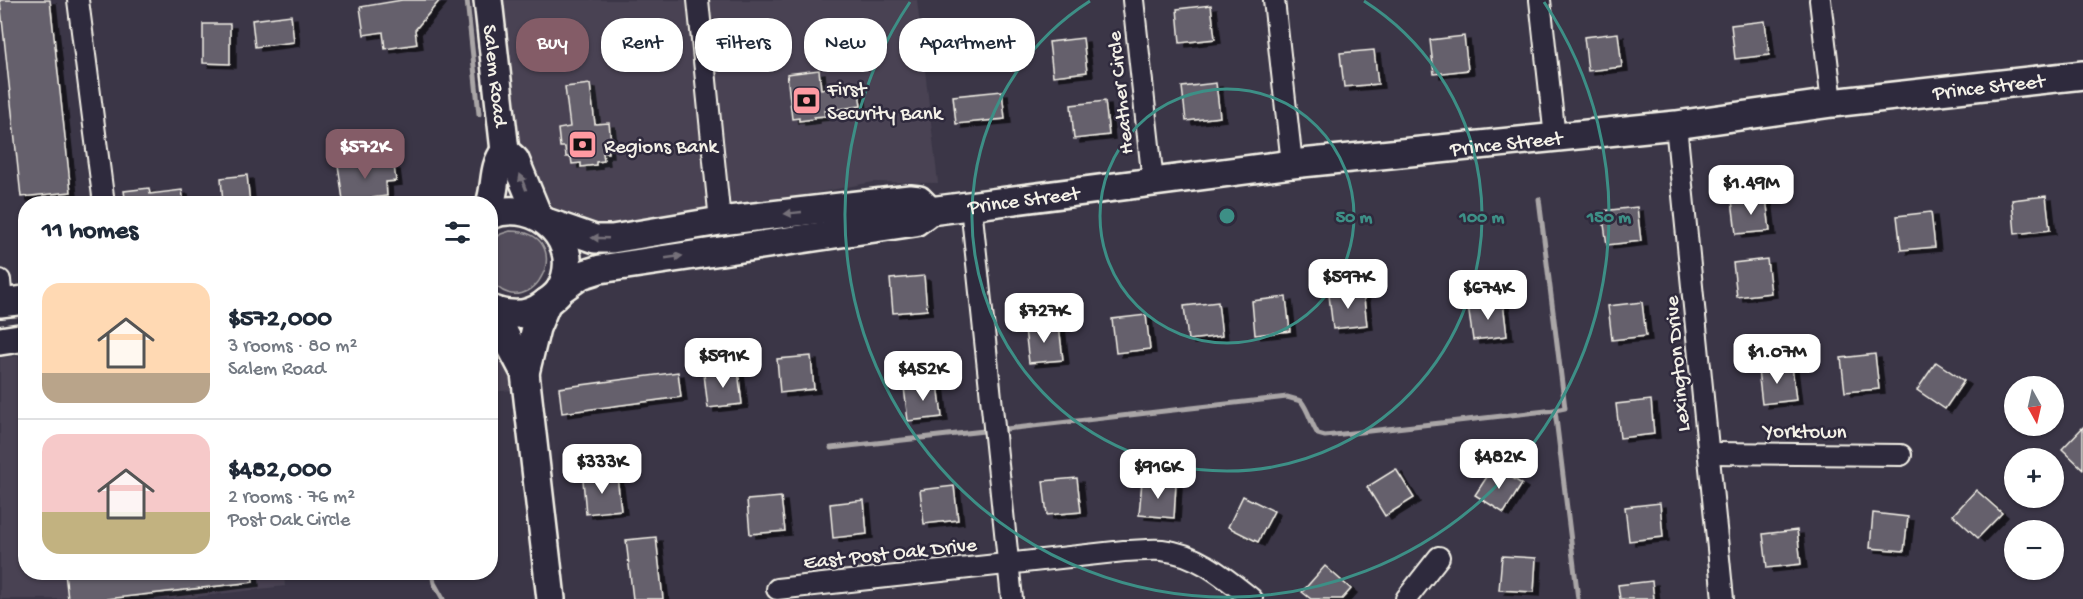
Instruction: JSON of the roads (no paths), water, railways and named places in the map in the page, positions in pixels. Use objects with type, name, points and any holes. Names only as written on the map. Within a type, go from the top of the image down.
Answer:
[{"type":"main road","name":"Salem Road","points":[[488,0],[505,151],[514,159],[544,220],[561,239],[566,258],[564,280],[554,296]]},
{"type":"main road","name":"Prince Street","points":[[498,213],[510,210],[529,212],[595,239],[626,237],[720,221],[920,205],[971,206],[1292,164],[1676,125],[1832,103],[2083,75]]},
{"type":"main road","name":"Salem Road","points":[[492,196],[497,162],[505,151]]},
{"type":"main road","points":[[498,312],[511,315],[539,308],[581,275],[600,269],[810,237],[826,226],[894,217],[920,205]]},
{"type":"main road","points":[[551,599],[525,374],[536,328],[554,296]]},
{"type":"main road","points":[[498,323],[525,374]]},
{"type":"main road","points":[[0,341],[18,339]]},
{"type":"street","points":[[78,0],[103,196]]},
{"type":"street","points":[[698,0],[720,221]]},
{"type":"street","name":"Heather Circle","points":[[1133,0],[1153,182]]},
{"type":"street","points":[[1274,0],[1292,164]]},
{"type":"street","points":[[1540,0],[1555,138]]},
{"type":"street","points":[[1820,0],[1832,103]]},
{"type":"street","name":"Lexington Drive","points":[[1676,125],[1723,599]]},
{"type":"street","points":[[971,206],[1012,599]]},
{"type":"street","name":"Yorktown","points":[[1709,453],[1901,455]]},
{"type":"street","name":"East Post Oak Drive","points":[[777,589],[1124,551],[1161,550],[1189,556],[1212,568],[1252,599]]},
{"type":"street","points":[[1406,599],[1438,557]]},
{"type":"waterway","points":[[467,0],[479,114]]},
{"type":"waterway","points":[[1539,199],[1565,408],[1555,410],[1578,599]]},
{"type":"waterway","points":[[1006,429],[1287,397],[1301,401],[1318,434],[1325,436],[1555,410]]},
{"type":"waterway","points":[[831,448],[984,431]]},
{"type":"waterway","points":[[433,580],[443,599]]},
{"type":"place","name":"First Security Bank","points":[[806,100]]},
{"type":"place","name":"Regions Bank","points":[[583,145]]}]
